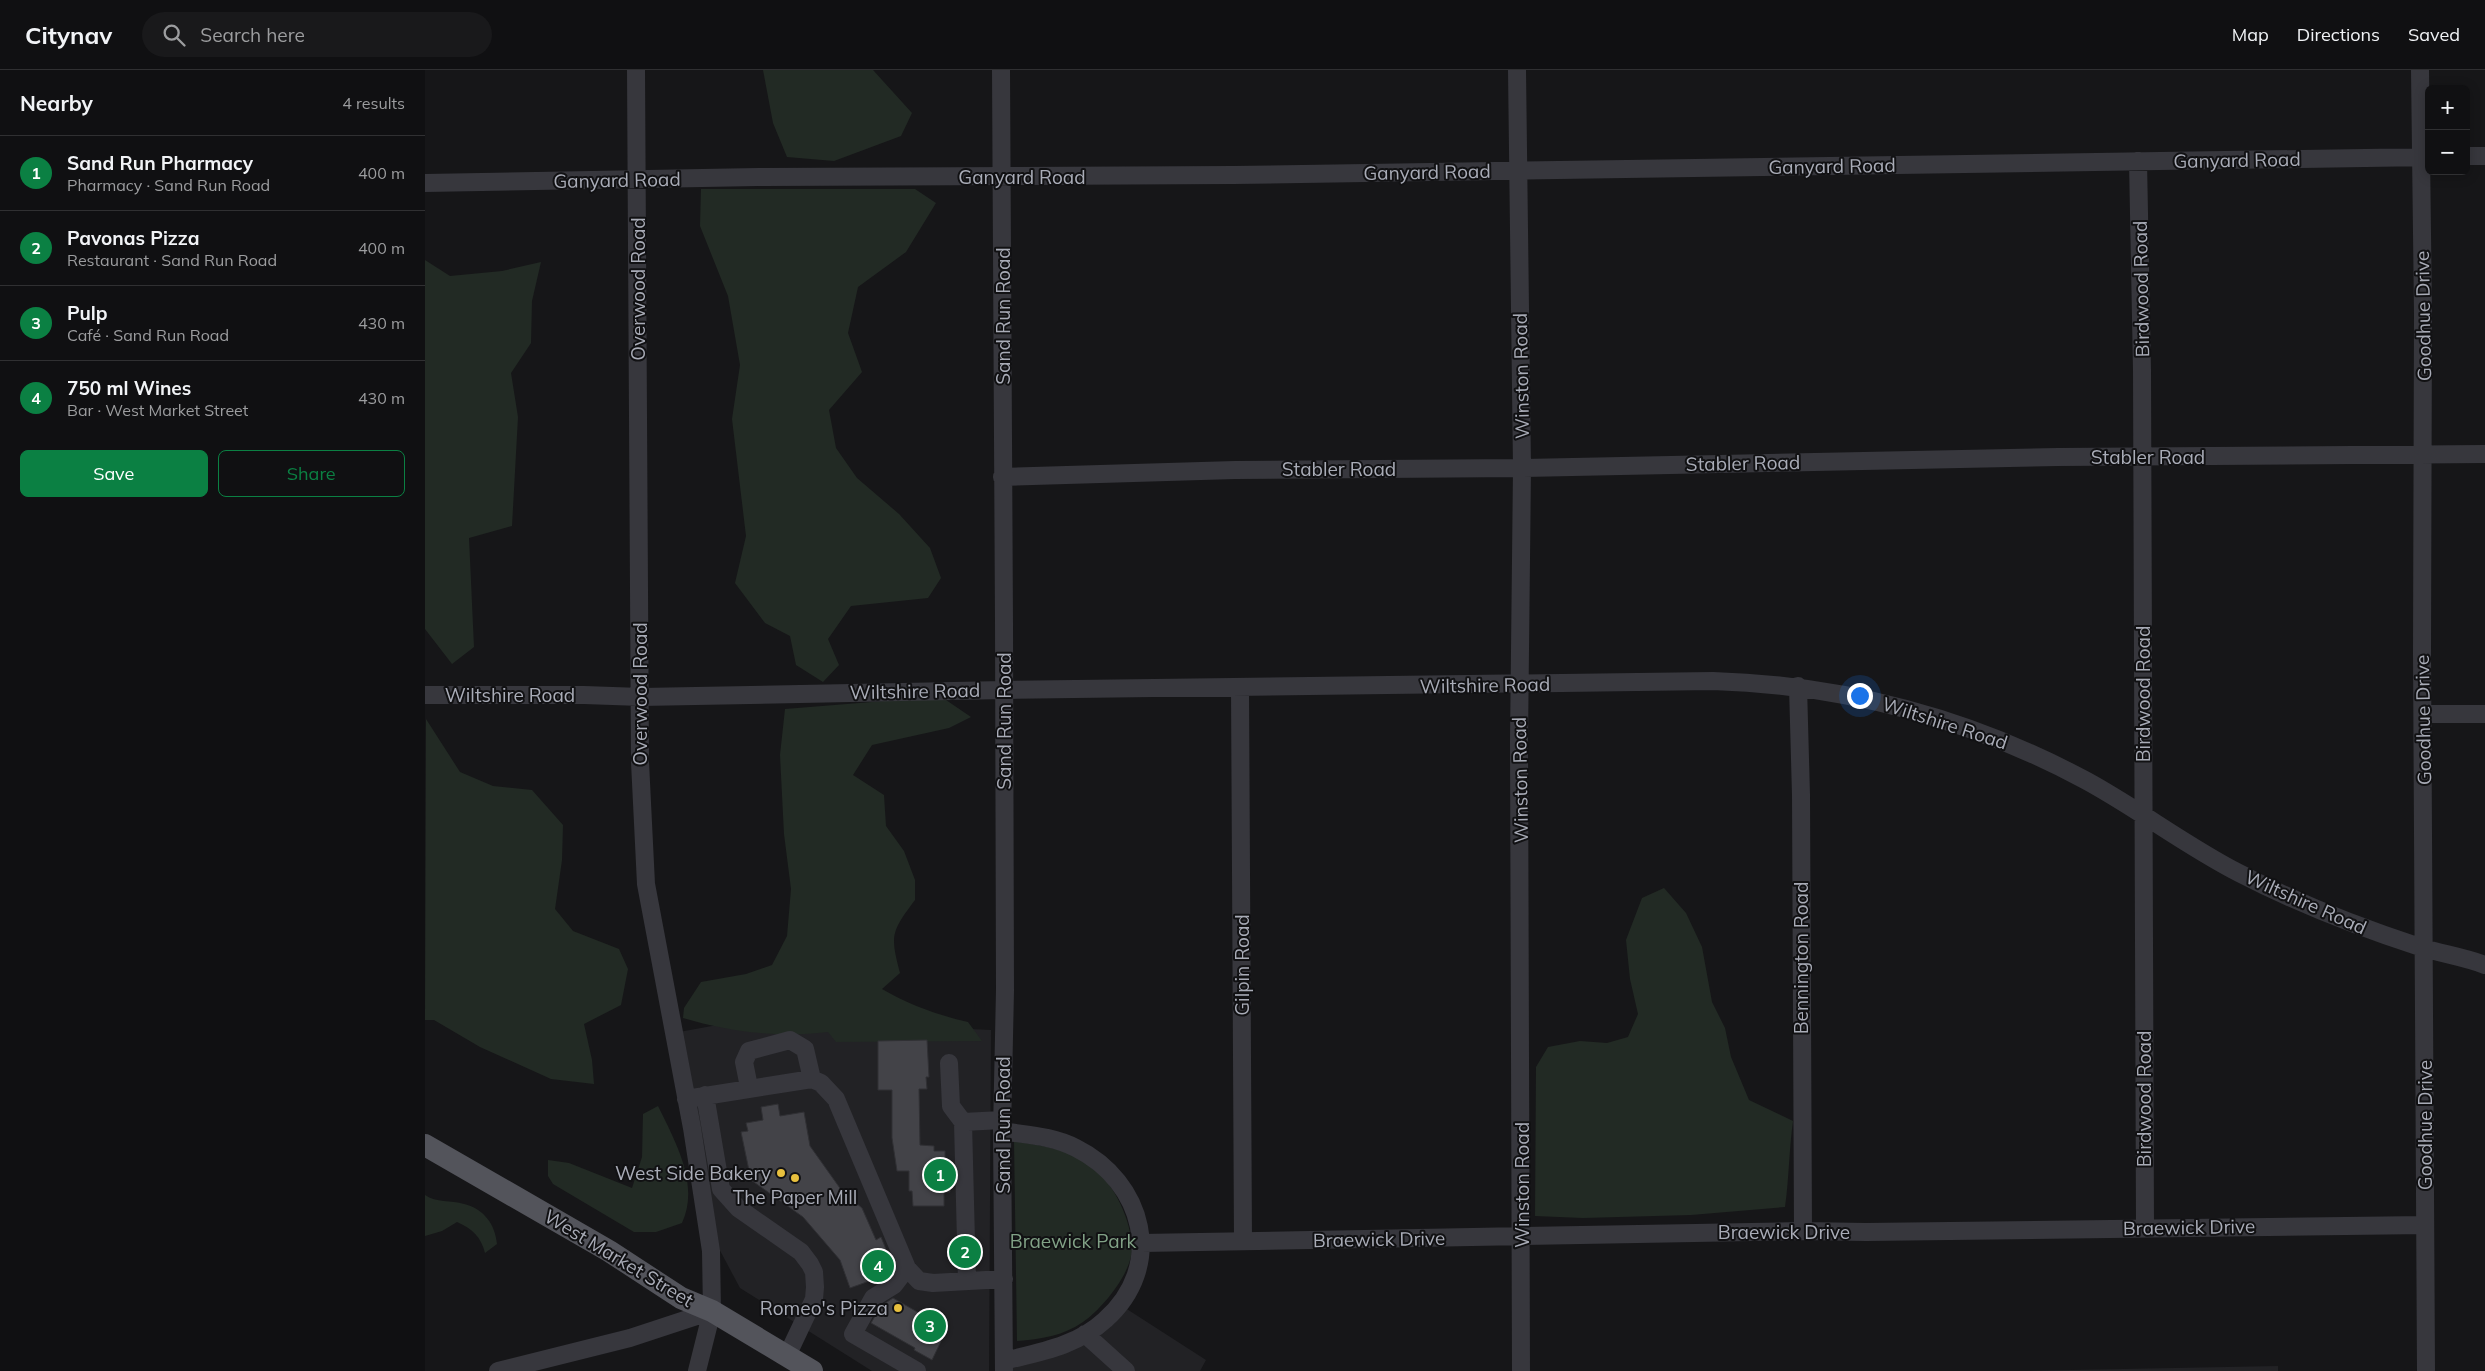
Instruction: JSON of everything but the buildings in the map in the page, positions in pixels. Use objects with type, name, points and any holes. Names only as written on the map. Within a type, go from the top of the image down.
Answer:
[{"type":"main road","name":"West Market Street","points":[[425,1144],[609,1251],[681,1298],[712,1311],[813,1371]]},
{"type":"street","name":"Overwood Road","points":[[636,70],[640,771],[646,884],[686,1099],[711,1251],[712,1311],[697,1371]]},
{"type":"street","name":"Sand Run Road","points":[[1001,70],[1005,990],[1002,1126],[1004,1366]]},
{"type":"street","name":"Winston Road","points":[[1517,70],[1521,468],[1521,1371]]},
{"type":"street","name":"Goodhue Drive","points":[[2420,70],[2425,157],[2423,948],[2426,1371]]},
{"type":"street","points":[[2470,156],[2485,156]]},
{"type":"street","name":"Ganyard Road","points":[[425,183],[758,177],[1002,177],[2425,157]]},
{"type":"street","name":"Birdwood Road","points":[[2138,161],[2142,457],[2145,1227]]},
{"type":"street","name":"Stabler Road","points":[[1002,477],[1235,470],[1521,468],[2142,457],[2485,454]]},
{"type":"street","name":"Wiltshire Road","points":[[425,695],[641,697],[1004,690],[1713,681],[1798,686],[1863,697],[1951,720],[2006,741],[2087,781],[2143,817],[2237,872],[2306,905],[2360,927],[2423,948],[2485,965]]},
{"type":"street","name":"Bennington Road","points":[[1798,686],[1801,794],[1803,1231]]},
{"type":"street","name":"Gilpin Road","points":[[1240,688],[1243,1241]]},
{"type":"street","points":[[2423,714],[2485,714]]},
{"type":"street","points":[[749,1088],[744,1062],[749,1051],[791,1040],[805,1049],[812,1079]]},
{"type":"street","points":[[949,1063],[951,1106],[963,1122],[967,1281]]},
{"type":"street","points":[[686,1099],[812,1079],[821,1083],[836,1099],[907,1268],[919,1281],[933,1283],[1004,1279]]},
{"type":"street","points":[[705,1095],[721,1188],[738,1208],[801,1252],[811,1264],[814,1272],[815,1286],[813,1299],[787,1356]]},
{"type":"street","points":[[963,1122],[1002,1126],[1063,1142],[1104,1166],[1117,1180],[1129,1201],[1139,1226],[1142,1243],[1137,1273],[1129,1289],[1105,1320],[1065,1345],[1004,1366]]},
{"type":"street","name":"Braewick Drive","points":[[1142,1243],[1803,1231],[1866,1232],[2145,1227],[2425,1225]]},
{"type":"street","points":[[907,1268],[894,1285],[873,1298],[853,1334],[917,1371]]},
{"type":"street","points":[[498,1371],[630,1338],[712,1311]]},
{"type":"street","points":[[1085,1334],[1126,1371]]},
{"type":"shaded area","points":[[832,1004],[843,1023],[991,1030],[989,1371],[872,1371],[740,1288],[716,1243],[679,1032]]},
{"type":"shaded area","points":[[1119,1304],[1206,1360],[1200,1371],[1004,1371],[1065,1345]]},
{"type":"shaded area","points":[[2278,1366],[2278,1371],[2023,1371]]},
{"type":"green space","points":[[763,70],[873,70],[912,113],[901,136],[834,161],[787,157],[773,123]]},
{"type":"green space","points":[[701,189],[915,189],[936,203],[906,252],[858,287],[848,333],[862,372],[829,410],[836,448],[857,478],[899,514],[930,548],[941,578],[928,598],[851,606],[828,639],[839,665],[823,682],[796,665],[790,636],[765,623],[735,583],[746,536],[732,419],[740,365],[728,296],[700,226]]},
{"type":"green space","points":[[425,260],[450,276],[502,271],[541,262],[532,301],[531,343],[511,373],[518,417],[512,526],[469,538],[474,647],[452,664],[425,629]]},
{"type":"green space","points":[[909,699],[946,700],[971,717],[949,728],[872,745],[853,775],[884,795],[886,826],[904,851],[915,880],[915,900],[901,920],[895,934],[895,950],[900,973],[882,989],[924,1009],[968,1022],[982,1041],[836,1042],[828,1032],[773,1034],[719,1027],[683,1018],[684,1008],[701,982],[746,974],[772,965],[787,936],[791,889],[784,834],[780,755],[785,709]]},
{"type":"green space","points":[[426,719],[460,772],[493,786],[532,790],[563,825],[562,860],[555,909],[573,931],[619,949],[628,969],[621,1005],[584,1024],[592,1060],[594,1084],[551,1079],[480,1047],[434,1020],[425,1020]]},
{"type":"green space","points":[[1664,888],[1686,913],[1702,947],[1712,1002],[1725,1028],[1731,1057],[1749,1100],[1793,1121],[1785,1207],[1691,1215],[1583,1218],[1535,1216],[1536,1067],[1548,1047],[1580,1041],[1607,1043],[1628,1037],[1638,1014],[1630,979],[1626,940],[1642,898]]},
{"type":"green space","points":[[658,1106],[678,1148],[687,1178],[687,1208],[682,1223],[656,1232],[634,1232],[553,1184],[548,1176],[548,1160],[569,1163],[632,1188],[642,1157],[643,1114]]},
{"type":"green space","name":"Braewick Park","points":[[1014,1141],[1065,1152],[1093,1167],[1115,1193],[1129,1226],[1132,1248],[1131,1258],[1122,1279],[1115,1290],[1091,1316],[1060,1334],[1017,1341]]},
{"type":"green space","points":[[425,1195],[429,1198],[471,1206],[483,1214],[494,1230],[497,1244],[485,1253],[481,1242],[475,1234],[457,1222],[442,1231],[425,1236]]},
{"type":"place","name":"West Side Bakery","points":[[781,1173]]},
{"type":"place","name":"Sand Run Pharmacy","points":[[940,1175]]},
{"type":"place","name":"The Paper Mill","points":[[795,1178]]},
{"type":"place","name":"Pavonas Pizza","points":[[965,1252]]},
{"type":"place","name":"750 ml Wines","points":[[878,1266]]},
{"type":"place","name":"Romeo's Pizza","points":[[898,1308]]},
{"type":"place","name":"Pulp","points":[[930,1326]]}]
